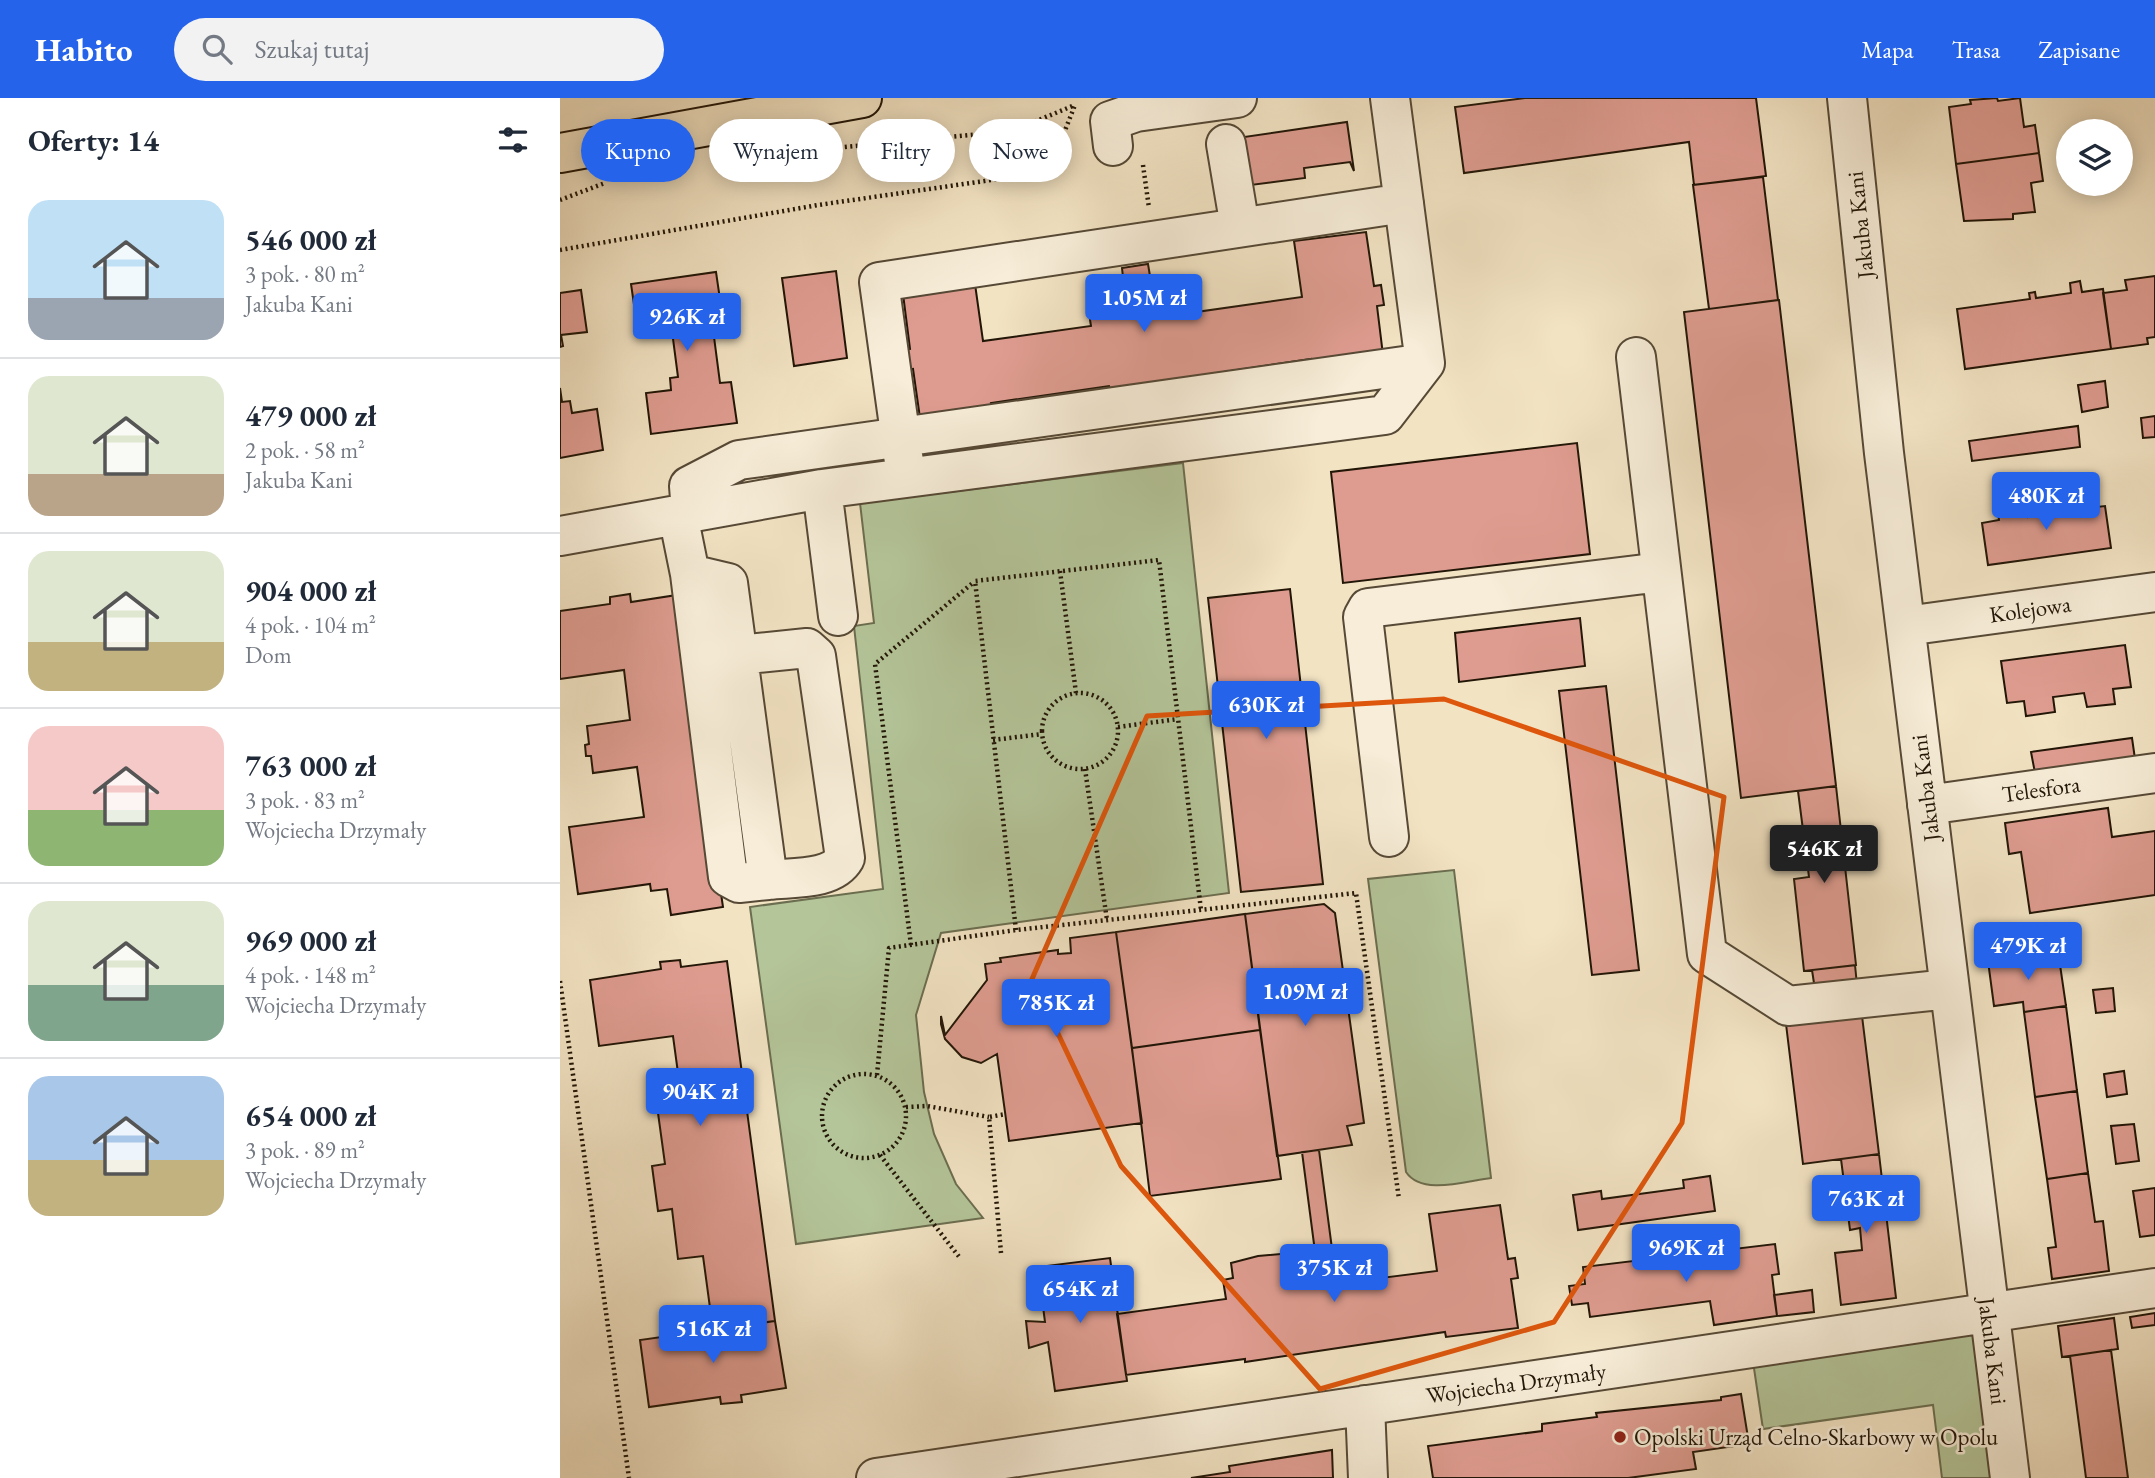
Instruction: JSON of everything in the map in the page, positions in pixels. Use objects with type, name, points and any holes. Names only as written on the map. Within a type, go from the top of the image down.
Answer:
[{"type":"main road","points":[[567,154],[862,98]]},
{"type":"street","points":[[1113,146],[1110,121],[1136,112],[1237,98]]},
{"type":"street","points":[[560,536],[822,489],[1385,415],[1425,363],[1390,98]]},
{"type":"street","name":"Jakuba Kani","points":[[1847,98],[1884,453],[2010,1478]]},
{"type":"street","points":[[1226,144],[1240,227]]},
{"type":"street","points":[[906,478],[879,282],[1404,203]]},
{"type":"street","points":[[1636,357],[1707,954],[1788,1006],[1949,989]]},
{"type":"street","points":[[738,655],[807,649],[816,656],[845,858],[840,867],[829,873],[739,884],[728,877],[690,574],[685,514],[689,486],[739,460],[1425,363]]},
{"type":"street","points":[[822,489],[838,616]]},
{"type":"street","points":[[1389,837],[1363,617],[1368,608],[1661,572]]},
{"type":"street","points":[[690,574],[728,583],[768,880]]},
{"type":"street","name":"Kolejowa","points":[[1906,626],[2155,592]]},
{"type":"street","name":"Telesfora","points":[[1927,804],[2155,773]]},
{"type":"street","name":"Wojciecha Drzymały","points":[[877,1478],[2155,1287]]},
{"type":"street","points":[[1365,1405],[1368,1478]]},
{"type":"path","points":[[701,166],[782,153],[1012,131],[1085,103]]},
{"type":"path","points":[[560,250],[818,205],[1040,173],[1051,166],[1075,105]]},
{"type":"path","points":[[560,200],[609,183]]},
{"type":"path","points":[[911,945],[875,664],[975,581],[1159,559],[1201,910]]},
{"type":"path","points":[[1060,571],[1076,692]]},
{"type":"path","points":[[975,581],[1016,930]]},
{"type":"path","points":[[1076,692],[1088,693],[1109,705],[1118,727],[1118,739],[1106,759],[1085,768],[1061,764],[1052,756],[1042,734],[1047,711],[1064,696],[1076,692]]},
{"type":"path","points":[[1118,727],[1178,719]]},
{"type":"path","points":[[993,740],[1042,734]]},
{"type":"path","points":[[1085,768],[1107,920]]},
{"type":"path","points":[[877,1075],[889,948],[1016,930],[1356,893],[1399,1199]]},
{"type":"path","points":[[560,981],[629,1478]]},
{"type":"path","points":[[862,1073],[877,1075],[890,1082],[906,1107],[904,1130],[899,1141],[880,1156],[858,1157],[838,1150],[828,1139],[822,1125],[826,1096],[835,1085],[862,1073]]},
{"type":"path","points":[[906,1107],[927,1106],[989,1117],[1006,1114]]},
{"type":"path","points":[[989,1117],[1001,1253]]},
{"type":"path","points":[[880,1156],[960,1258]]},
{"type":"highlighted area","points":[[1444,699],[1724,797],[1682,1123],[1554,1322],[1320,1389],[1121,1166],[1032,979],[1147,716]]},
{"type":"green space","points":[[1183,463],[1229,893],[941,933],[916,1015],[924,1092],[934,1134],[956,1184],[983,1218],[796,1244],[750,907],[883,889],[854,626],[874,623],[860,503]]},
{"type":"green space","points":[[1454,870],[1491,1178],[1433,1185],[1413,1179],[1406,1172],[1368,879]]},
{"type":"green space","points":[[1988,1313],[2010,1478],[1942,1478],[1933,1405],[1763,1429],[1751,1348]]},
{"type":"building","points":[[1525,98],[1756,98],[1766,176],[1694,185],[1689,142],[1464,173],[1455,107]]},
{"type":"building","points":[[1997,98],[1998,101],[2020,98],[2024,127],[2035,125],[2039,153],[1956,164],[1949,107],[1971,104],[1970,100]]},
{"type":"building","points":[[1347,122],[1354,171],[1350,162],[1304,168],[1305,178],[1251,185],[1244,137]]},
{"type":"building","points":[[2039,153],[2043,181],[2031,183],[2035,212],[2013,214],[2013,219],[1964,221],[1956,164]]},
{"type":"building","points":[[1763,177],[1778,300],[1709,309],[1693,185]]},
{"type":"building","points":[[1366,232],[1374,286],[1381,285],[1384,305],[1377,306],[1383,355],[1311,364],[1311,359],[1110,389],[1109,386],[991,403],[992,408],[920,418],[913,369],[906,370],[903,350],[910,349],[903,294],[975,284],[983,341],[1091,326],[1088,307],[1099,305],[1096,289],[1124,286],[1122,268],[1148,264],[1151,282],[1179,278],[1180,291],[1193,290],[1196,312],[1302,297],[1294,241]]},
{"type":"building","points":[[836,271],[847,358],[794,366],[782,278]]},
{"type":"building","points":[[716,272],[722,313],[711,314],[720,383],[731,382],[737,423],[651,434],[646,393],[671,390],[670,378],[678,377],[672,331],[663,333],[662,321],[637,325],[631,284]]},
{"type":"building","points":[[2155,276],[2155,337],[2147,338],[2148,344],[2111,349],[2103,293],[2127,290],[2125,280]]},
{"type":"building","points":[[2080,281],[2082,292],[2103,289],[2111,349],[1965,369],[1957,309],[2030,299],[2029,293],[2035,292],[2036,298],[2071,293],[2070,283]]},
{"type":"building","points":[[581,290],[587,332],[561,335],[563,346],[560,347],[560,293]]},
{"type":"building","points":[[1779,300],[1836,786],[1741,798],[1684,312]]},
{"type":"building","points":[[2105,381],[2108,407],[2082,412],[2078,385]]},
{"type":"building","points":[[560,388],[562,402],[570,401],[572,413],[597,409],[603,450],[560,458]]},
{"type":"building","points":[[2155,416],[2155,437],[2143,438],[2141,418]]},
{"type":"building","points":[[2078,426],[2080,447],[1972,461],[1969,441]]},
{"type":"building","points":[[1577,443],[1590,554],[1343,583],[1331,472]]},
{"type":"building","points":[[2086,494],[2088,508],[2105,506],[2111,548],[1988,565],[1982,523],[1999,520],[1997,506],[2026,502],[2028,517],[2060,512],[2057,498]]},
{"type":"building","points":[[1290,589],[1323,884],[1241,892],[1208,598]]},
{"type":"building","points":[[630,594],[631,602],[677,595],[723,907],[671,915],[667,889],[651,891],[650,884],[578,894],[569,827],[644,817],[637,767],[593,773],[591,756],[586,756],[585,745],[589,744],[587,726],[630,720],[624,670],[560,679],[560,611],[610,604],[610,597]]},
{"type":"building","points":[[1580,618],[1585,666],[1459,682],[1455,633]]},
{"type":"building","points":[[2125,645],[2131,687],[2113,689],[2115,704],[2087,707],[2084,693],[2053,697],[2055,712],[2026,716],[2024,701],[2007,703],[2001,661]]},
{"type":"building","points":[[1606,686],[1639,970],[1592,975],[1559,691]]},
{"type":"building","points":[[2132,738],[2135,759],[2035,773],[2031,752]]},
{"type":"building","points":[[1836,786],[1856,965],[1804,971],[1794,879],[1809,877],[1798,791]]},
{"type":"building","points":[[2108,808],[2112,837],[2155,831],[2155,895],[2030,913],[2021,852],[2009,854],[2005,823]]},
{"type":"building","points":[[1324,904],[1335,913],[1364,1123],[1347,1126],[1352,1145],[1277,1156],[1245,914]]},
{"type":"building","points":[[1245,914],[1260,1030],[1132,1048],[1116,932]]},
{"type":"building","points":[[1116,932],[1142,1123],[1009,1141],[997,1054],[981,1063],[962,1057],[945,1039],[941,1016],[945,1035],[987,980],[985,964],[1001,962],[1000,958],[1058,950],[1058,954],[1071,953],[1070,938]]},
{"type":"building","points":[[2058,951],[2066,1006],[2024,1012],[2023,1002],[1994,1006],[1988,961]]},
{"type":"building","points":[[680,960],[681,967],[727,961],[775,1321],[713,1330],[703,1256],[678,1259],[672,1209],[658,1211],[652,1166],[665,1164],[658,1113],[683,1110],[673,1036],[599,1046],[590,980],[661,969],[660,962]]},
{"type":"building","points":[[1855,965],[1857,985],[1815,990],[1812,970]]},
{"type":"building","points":[[2113,988],[2115,1011],[2096,1013],[2093,990]]},
{"type":"building","points":[[2066,1006],[2077,1091],[2035,1097],[2024,1012]]},
{"type":"building","points":[[1862,1016],[1879,1154],[1803,1164],[1786,1024]]},
{"type":"building","points":[[1260,1030],[1281,1179],[1150,1196],[1132,1048]]},
{"type":"building","points":[[2124,1071],[2127,1094],[2107,1097],[2104,1074]]},
{"type":"building","points":[[2077,1091],[2088,1173],[2047,1179],[2035,1097]]},
{"type":"building","points":[[2134,1124],[2139,1161],[2116,1164],[2111,1126]]},
{"type":"building","points":[[1319,1150],[1334,1264],[1317,1267],[1302,1152]]},
{"type":"building","points":[[1879,1154],[1896,1298],[1841,1305],[1835,1253],[1862,1250],[1860,1228],[1850,1230],[1841,1159]]},
{"type":"building","points":[[2088,1173],[2095,1222],[2103,1221],[2109,1271],[2052,1279],[2048,1248],[2056,1247],[2047,1179]]},
{"type":"building","points":[[1710,1176],[1715,1211],[1578,1230],[1573,1195],[1601,1191],[1602,1199],[1684,1188],[1683,1180]]},
{"type":"building","points":[[2155,1188],[2155,1235],[2140,1237],[2133,1191]]},
{"type":"building","points":[[1500,1205],[1508,1259],[1515,1258],[1518,1278],[1511,1279],[1518,1328],[1446,1337],[1445,1332],[1245,1362],[1245,1359],[1126,1375],[1117,1314],[1226,1299],[1223,1280],[1233,1278],[1231,1263],[1258,1256],[1313,1251],[1318,1286],[1437,1271],[1429,1214]]},
{"type":"building","points":[[1775,1244],[1779,1274],[1772,1275],[1777,1316],[1714,1325],[1710,1301],[1590,1317],[1588,1303],[1572,1305],[1569,1286],[1585,1284],[1583,1267]]},
{"type":"building","points":[[1110,1258],[1127,1381],[1055,1391],[1048,1342],[1029,1348],[1026,1321],[1045,1322],[1038,1267]]},
{"type":"building","points":[[1334,1264],[1336,1284],[1318,1286],[1315,1267]]},
{"type":"building","points":[[1812,1290],[1814,1312],[1777,1316],[1774,1295]]},
{"type":"building","points":[[2155,1313],[2155,1325],[2132,1328],[2130,1317]]},
{"type":"building","points":[[2114,1318],[2118,1349],[2062,1357],[2058,1326]]},
{"type":"building","points":[[775,1321],[786,1388],[741,1395],[742,1402],[721,1404],[720,1397],[649,1407],[640,1340]]},
{"type":"building","points":[[2111,1350],[2128,1478],[2086,1478],[2070,1356]]},
{"type":"building","name":"Opolski Urząd Celno-Skarbowy w Opolu","points":[[1741,1394],[1749,1444],[1693,1452],[1696,1469],[1628,1478],[1433,1478],[1428,1446],[1542,1431],[1542,1424],[1597,1417],[1596,1413],[1721,1400],[1721,1397]]},
{"type":"building","points":[[1332,1450],[1333,1478],[1191,1478],[1230,1472],[1229,1466]]},
{"type":"place","name":"Opolski Urząd Celno-Skarbowy w Opolu","points":[[1620,1437]]}]
